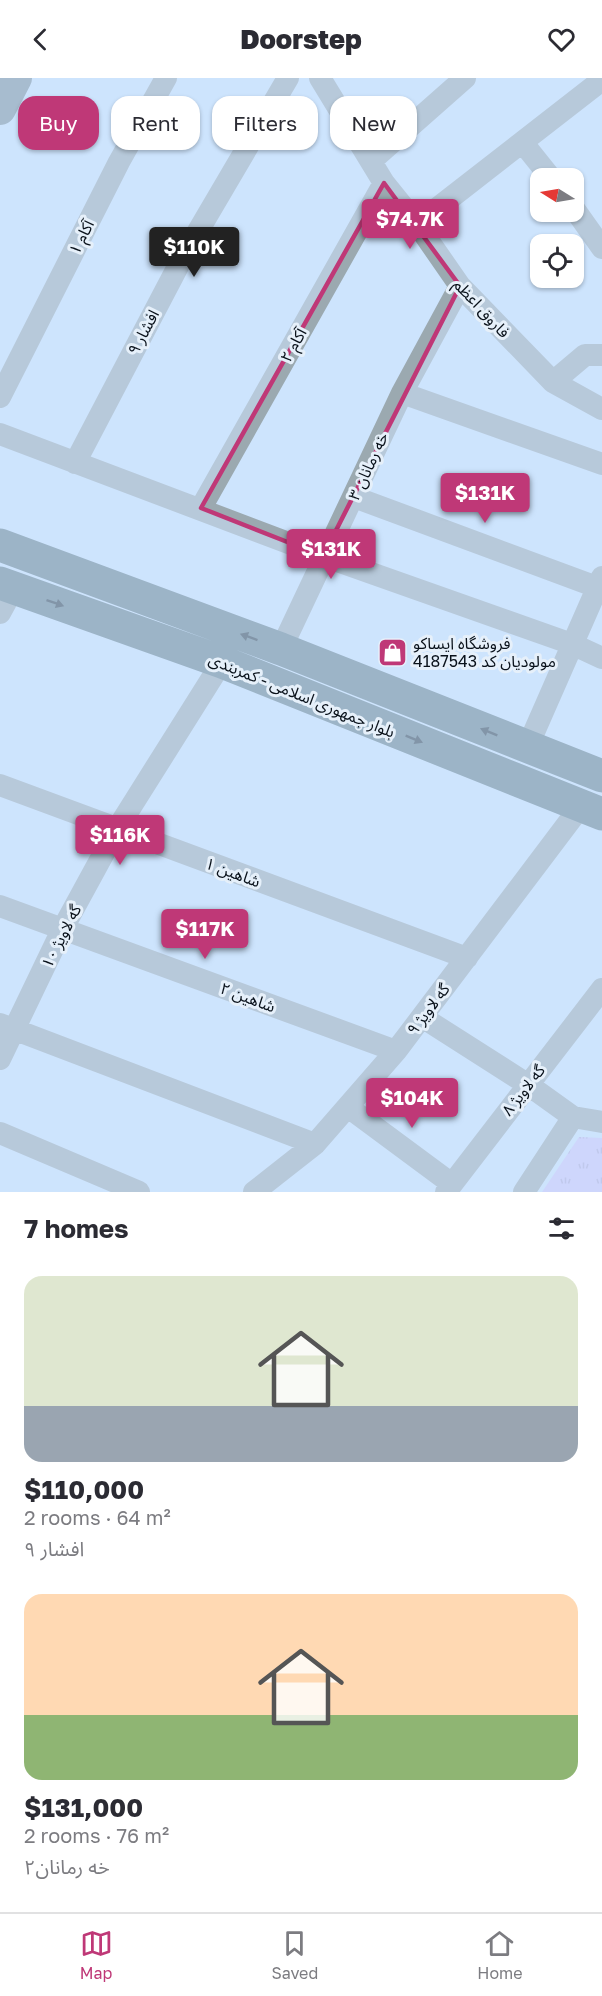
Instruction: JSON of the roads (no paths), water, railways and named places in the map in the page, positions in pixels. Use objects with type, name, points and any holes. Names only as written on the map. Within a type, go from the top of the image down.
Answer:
[{"type":"main road","points":[[0,109],[16,78]]},
{"type":"main road","name":"بلوار جمهوری اسلامی - کمربندی","points":[[0,545],[281,649],[602,776]]},
{"type":"main road","name":"بلوار جمهوری اسلامی - کمربندی","points":[[4,595],[222,662],[592,810]]},
{"type":"street","name":"آکام ۱","points":[[0,397],[119,162],[166,78]]},
{"type":"street","name":"افشار ۹","points":[[75,463],[184,255],[288,78]]},
{"type":"street","name":"فاروق اعظم","points":[[320,78],[384,183],[417,224],[460,286],[553,382],[602,409]]},
{"type":"street","points":[[371,162],[465,78]]},
{"type":"street","points":[[417,224],[524,143],[602,80]]},
{"type":"street","points":[[524,143],[543,168]]},
{"type":"street","name":"آکام ۲","points":[[201,508],[384,183]]},
{"type":"street","points":[[584,218],[599,234]]},
{"type":"street","name":"خه رمانان ۳","points":[[281,649],[402,393],[460,286]]},
{"type":"street","points":[[553,382],[585,355],[602,355]]},
{"type":"street","points":[[402,393],[602,464]]},
{"type":"street","points":[[0,434],[323,556],[572,644],[602,658]]},
{"type":"street","points":[[354,497],[600,584],[527,748]]},
{"type":"street","name":"گه لاویژ ۱۰","points":[[0,1059],[7,1027],[117,829],[222,662]]},
{"type":"street","name":"شاهین ۱","points":[[0,784],[467,958]]},
{"type":"street","name":"گه لاویژ ۹","points":[[254,1192],[315,1144],[348,1107],[396,1051],[467,958],[592,810]]},
{"type":"street","name":"شاهین ۲","points":[[0,906],[396,1051]]},
{"type":"street","name":"گه لاویژ ۸","points":[[449,1188],[602,989]]},
{"type":"street","points":[[422,1017],[527,1084],[573,1117],[602,1122]]},
{"type":"street","points":[[7,1027],[315,1144]]},
{"type":"street","points":[[348,1107],[449,1188]]},
{"type":"street","points":[[524,1192],[573,1117]]},
{"type":"street","points":[[0,1133],[139,1192]]},
{"type":"place","name":"فروشگاە ایساکو مولودیان کد 4187543","points":[[392,652]]}]
